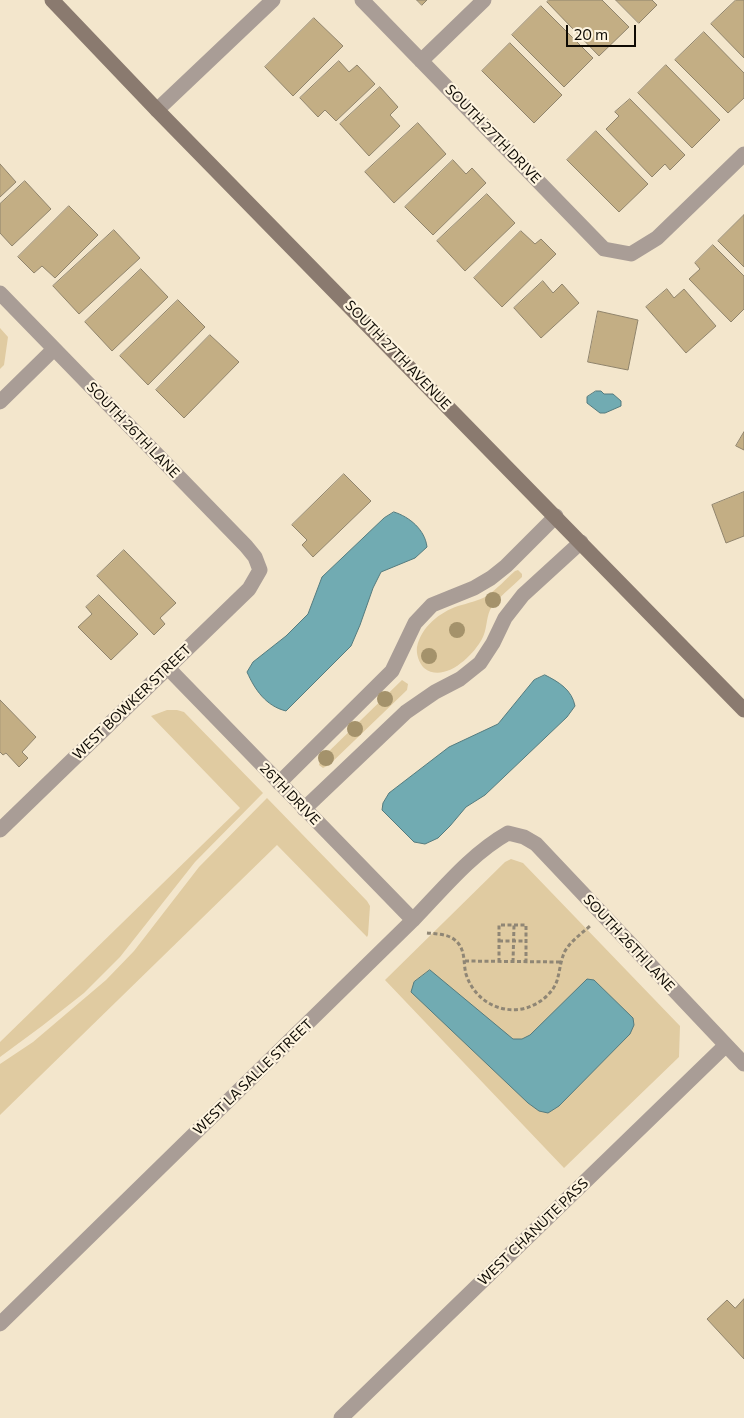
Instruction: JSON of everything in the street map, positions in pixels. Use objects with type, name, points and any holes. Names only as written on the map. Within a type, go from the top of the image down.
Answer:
[{"type":"main road","name":"SOUTH 27TH AVENUE","points":[[52,0],[157,110],[744,710]]},
{"type":"street","points":[[157,110],[273,0]]},
{"type":"street","name":"SOUTH 27TH DRIVE","points":[[362,0],[604,249],[631,254],[657,238],[744,154]]},
{"type":"street","points":[[422,61],[484,0]]},
{"type":"street","name":"SOUTH 26TH LANE","points":[[0,293],[246,546],[255,557],[260,570]]},
{"type":"street","points":[[0,402],[54,349]]},
{"type":"street","points":[[279,783],[392,671],[414,624],[432,605],[474,588],[491,578],[506,566],[556,516]]},
{"type":"street","points":[[304,809],[406,712],[480,663],[493,643],[505,618],[523,595],[581,542]]},
{"type":"street","name":"WEST BOWKER STREET","points":[[0,830],[249,589],[260,570]]},
{"type":"street","name":"26TH DRIVE","points":[[167,667],[413,920]]},
{"type":"street","name":"SOUTH 26TH LANE","points":[[508,833],[524,837],[536,844],[744,1064]]},
{"type":"street","name":"WEST LA SALLE STREET","points":[[0,1324],[413,920],[471,860],[492,842],[508,833]]},
{"type":"street","name":"WEST CHANUTE PASS","points":[[341,1418],[726,1045]]},
{"type":"path","points":[[513,962],[514,924]]},
{"type":"path","points":[[499,962],[499,925],[514,924],[526,925],[526,962]]},
{"type":"path","points":[[427,933],[442,934],[456,941],[462,949],[470,984],[485,1002],[508,1010],[520,1010],[532,1006],[546,997],[552,990],[557,980],[565,951],[590,926]]},
{"type":"path","points":[[499,941],[526,942]]},
{"type":"path","points":[[464,961],[561,962]]},
{"type":"shaded area","points":[[0,328],[8,337],[4,365],[0,369]]},
{"type":"shaded area","points":[[518,570],[522,577],[490,610],[484,636],[472,653],[457,666],[440,673],[424,668],[418,658],[417,647],[423,633],[432,621],[451,609],[487,596]]},
{"type":"shaded area","points":[[402,680],[408,684],[407,690],[329,765],[323,768],[319,765],[320,760]]},
{"type":"shaded area","points":[[167,710],[184,712],[263,793],[195,862],[120,957],[84,993],[0,1057],[0,1042],[240,808],[151,716]]},
{"type":"shaded area","points":[[267,798],[367,901],[370,906],[367,937],[277,845],[0,1115],[0,1064],[33,1042],[106,980],[134,951],[199,867]]},
{"type":"shaded area","points":[[511,859],[523,863],[680,1026],[679,1057],[564,1168],[385,980],[505,862]]},
{"type":"water","points":[[596,391],[601,391],[604,394],[613,394],[621,401],[621,406],[605,413],[600,413],[587,403],[587,397]]},
{"type":"water","points":[[394,512],[406,517],[416,525],[426,541],[427,547],[415,558],[381,572],[351,646],[286,711],[279,709],[262,696],[247,672],[253,662],[286,636],[308,614],[322,577],[384,518]]},
{"type":"water","points":[[545,675],[560,684],[571,695],[575,706],[567,717],[485,795],[466,807],[438,838],[425,844],[414,842],[382,810],[383,803],[389,793],[449,747],[498,724],[534,680]]},
{"type":"water","points":[[430,970],[513,1039],[522,1039],[530,1035],[587,979],[594,980],[633,1018],[634,1025],[630,1034],[559,1106],[548,1113],[539,1111],[528,1103],[411,992],[414,982]]},
{"type":"building","points":[[417,0],[427,0],[422,5]]},
{"type":"building","points":[[549,0],[602,0],[629,27],[599,56],[547,2]]},
{"type":"building","points":[[616,0],[652,0],[657,5],[639,23]]},
{"type":"building","points":[[736,0],[744,0],[744,58],[711,24]]},
{"type":"building","points":[[541,6],[593,58],[564,87],[512,35]]},
{"type":"building","points":[[314,18],[343,46],[293,96],[265,67]]},
{"type":"building","points":[[704,32],[744,73],[744,98],[728,113],[675,60]]},
{"type":"building","points":[[510,43],[562,95],[534,123],[482,71]]},
{"type":"building","points":[[339,61],[349,72],[357,65],[375,84],[336,121],[325,110],[318,117],[300,98]]},
{"type":"building","points":[[666,65],[720,120],[692,148],[638,93]]},
{"type":"building","points":[[380,87],[398,107],[390,115],[400,126],[369,156],[340,124]]},
{"type":"building","points":[[630,99],[685,155],[670,170],[665,164],[652,177],[606,129],[619,116],[615,112]]},
{"type":"building","points":[[418,123],[446,154],[394,203],[365,172]]},
{"type":"building","points":[[596,131],[648,184],[619,212],[567,160]]},
{"type":"building","points":[[453,160],[466,174],[472,168],[486,183],[433,235],[405,207]]},
{"type":"building","points":[[0,164],[16,182],[0,197]]},
{"type":"building","points":[[25,181],[51,209],[12,246],[0,233],[0,204]]},
{"type":"building","points":[[487,194],[515,223],[465,271],[437,241]]},
{"type":"building","points":[[69,206],[98,235],[55,278],[42,266],[34,273],[18,257]]},
{"type":"building","points":[[744,215],[744,267],[718,241]]},
{"type":"building","points":[[114,230],[140,258],[79,314],[53,286]]},
{"type":"building","points":[[521,231],[535,244],[541,239],[556,254],[502,307],[474,278]]},
{"type":"building","points":[[713,245],[744,276],[744,309],[731,322],[689,279],[700,269],[695,263]]},
{"type":"building","points":[[141,269],[168,297],[112,351],[85,322]]},
{"type":"building","points":[[543,281],[553,293],[562,284],[579,303],[541,338],[514,308]]},
{"type":"building","points":[[667,289],[674,298],[684,289],[716,326],[686,353],[646,307]]},
{"type":"building","points":[[178,300],[205,327],[148,385],[120,356]]},
{"type":"building","points":[[598,311],[638,320],[628,370],[588,362]]},
{"type":"building","points":[[210,335],[239,362],[184,418],[156,390]]},
{"type":"building","points":[[744,432],[744,450],[736,446]]},
{"type":"building","points":[[344,474],[371,501],[313,557],[302,545],[307,540],[292,525]]},
{"type":"building","points":[[744,492],[744,536],[726,543],[712,505]]},
{"type":"building","points":[[124,550],[176,603],[160,618],[165,624],[154,635],[97,576]]},
{"type":"building","points":[[99,595],[138,634],[111,660],[78,627],[92,614],[86,607]]},
{"type":"building","points":[[0,700],[36,737],[22,752],[28,758],[19,767],[6,753],[3,755],[0,752]]},
{"type":"building","points":[[744,1299],[744,1359],[707,1319],[727,1300],[735,1308]]}]
